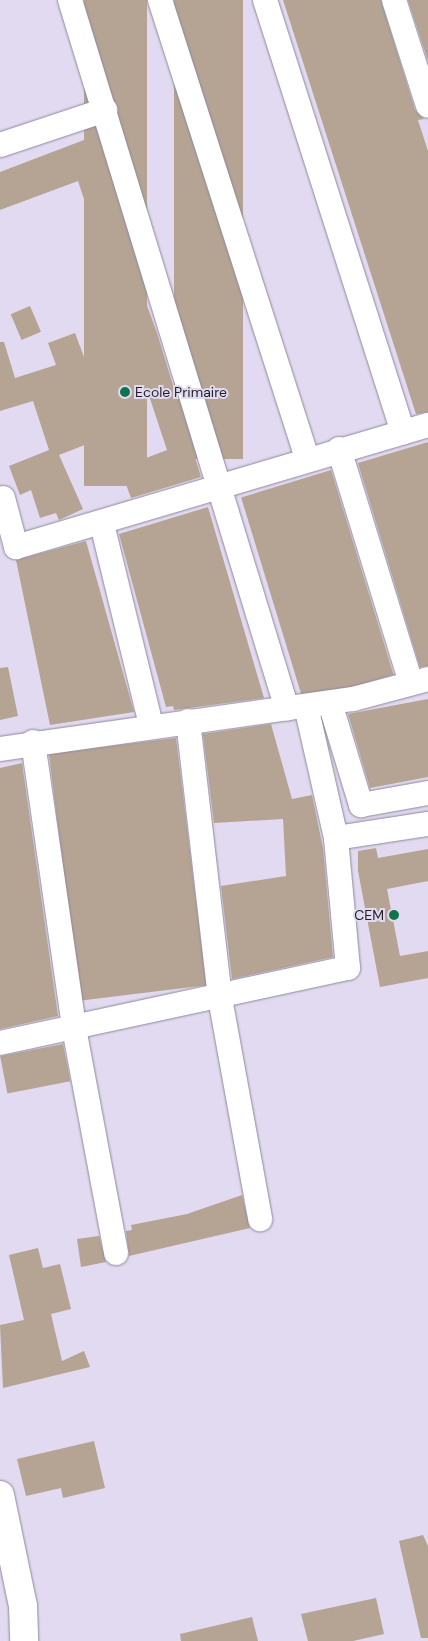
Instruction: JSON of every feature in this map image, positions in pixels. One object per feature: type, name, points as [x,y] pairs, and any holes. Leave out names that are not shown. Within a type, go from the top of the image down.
[{"type":"main road","points":[[0,1495],[23,1606],[24,1641]]},
{"type":"street","points":[[0,1043],[220,998],[348,968],[336,838],[296,708],[219,489],[70,0]]},
{"type":"street","points":[[160,0],[307,458]]},
{"type":"street","points":[[264,0],[403,432]]},
{"type":"street","points":[[394,0],[428,106]]},
{"type":"street","points":[[0,145],[105,110]]},
{"type":"street","points":[[3,498],[16,547],[102,524],[219,489],[307,458],[428,425]]},
{"type":"street","points":[[0,749],[33,742],[151,725],[188,722],[330,703],[420,681],[339,449]]},
{"type":"street","points":[[102,524],[151,725]]},
{"type":"street","points":[[330,703],[360,805]]},
{"type":"street","points":[[188,722],[220,998],[260,1219]]},
{"type":"street","points":[[33,742],[74,1028],[116,1253]]},
{"type":"street","points":[[336,838],[360,805],[428,792]]},
{"type":"street","points":[[336,838],[428,824]]},
{"type":"building","points":[[84,0],[147,0],[147,486],[84,486]]},
{"type":"building","points":[[174,0],[243,0],[243,459],[174,459]]},
{"type":"building","points":[[283,0],[381,0],[415,110],[424,119],[418,120],[428,151],[428,412],[416,414]]},
{"type":"building","points":[[408,0],[428,0],[428,61]]},
{"type":"building","points":[[97,135],[107,169],[104,171],[131,246],[126,248],[157,333],[201,477],[131,498],[120,468],[167,450],[78,181],[0,210],[0,172]]},
{"type":"building","points":[[30,306],[41,332],[22,340],[11,314]]},
{"type":"building","points":[[75,333],[113,434],[59,455],[83,509],[59,520],[56,513],[40,518],[31,490],[20,495],[9,466],[49,450],[33,401],[0,411],[0,342],[4,342],[15,378],[56,365],[48,343]]},
{"type":"building","points":[[428,442],[428,666],[420,667],[358,463]]},
{"type":"building","points":[[331,470],[394,675],[304,702],[241,497]]},
{"type":"building","points":[[208,507],[264,698],[174,710],[173,706],[166,707],[119,534]]},
{"type":"building","points":[[86,541],[134,712],[50,725],[16,560]]},
{"type":"building","points":[[8,667],[18,716],[0,720],[0,668]]},
{"type":"building","points":[[428,699],[428,777],[370,788],[348,714]]},
{"type":"building","points":[[271,724],[292,799],[312,795],[323,848],[333,957],[232,979],[221,886],[286,876],[283,819],[214,823],[203,734]]},
{"type":"building","points":[[176,738],[206,985],[79,1001],[49,754]]},
{"type":"building","points":[[22,763],[58,1016],[0,1029],[0,768]]},
{"type":"building","points":[[376,848],[378,858],[428,849],[428,881],[387,889],[400,956],[428,951],[428,978],[380,987],[358,871],[358,851]]},
{"type":"building","points":[[63,1044],[70,1081],[7,1094],[0,1056]]},
{"type":"building","points":[[242,1195],[250,1228],[129,1256],[126,1231],[132,1230],[131,1225],[187,1214]]},
{"type":"building","points":[[99,1236],[106,1262],[81,1267],[77,1239]]},
{"type":"building","points":[[38,1248],[43,1268],[60,1264],[71,1309],[51,1314],[62,1361],[84,1351],[90,1367],[3,1388],[0,1325],[24,1320],[9,1255]]},
{"type":"building","points":[[94,1441],[105,1488],[63,1498],[61,1488],[26,1496],[17,1459]]},
{"type":"building","points":[[423,1535],[428,1546],[428,1638],[421,1638],[399,1541]]},
{"type":"building","points":[[376,1598],[384,1634],[353,1641],[308,1641],[301,1614]]},
{"type":"building","points":[[252,1617],[258,1641],[181,1641],[180,1634]]},
{"type":"place","name":"Ecole Primaire","points":[[125,392]]},
{"type":"place","name":"CEM","points":[[394,915]]}]
